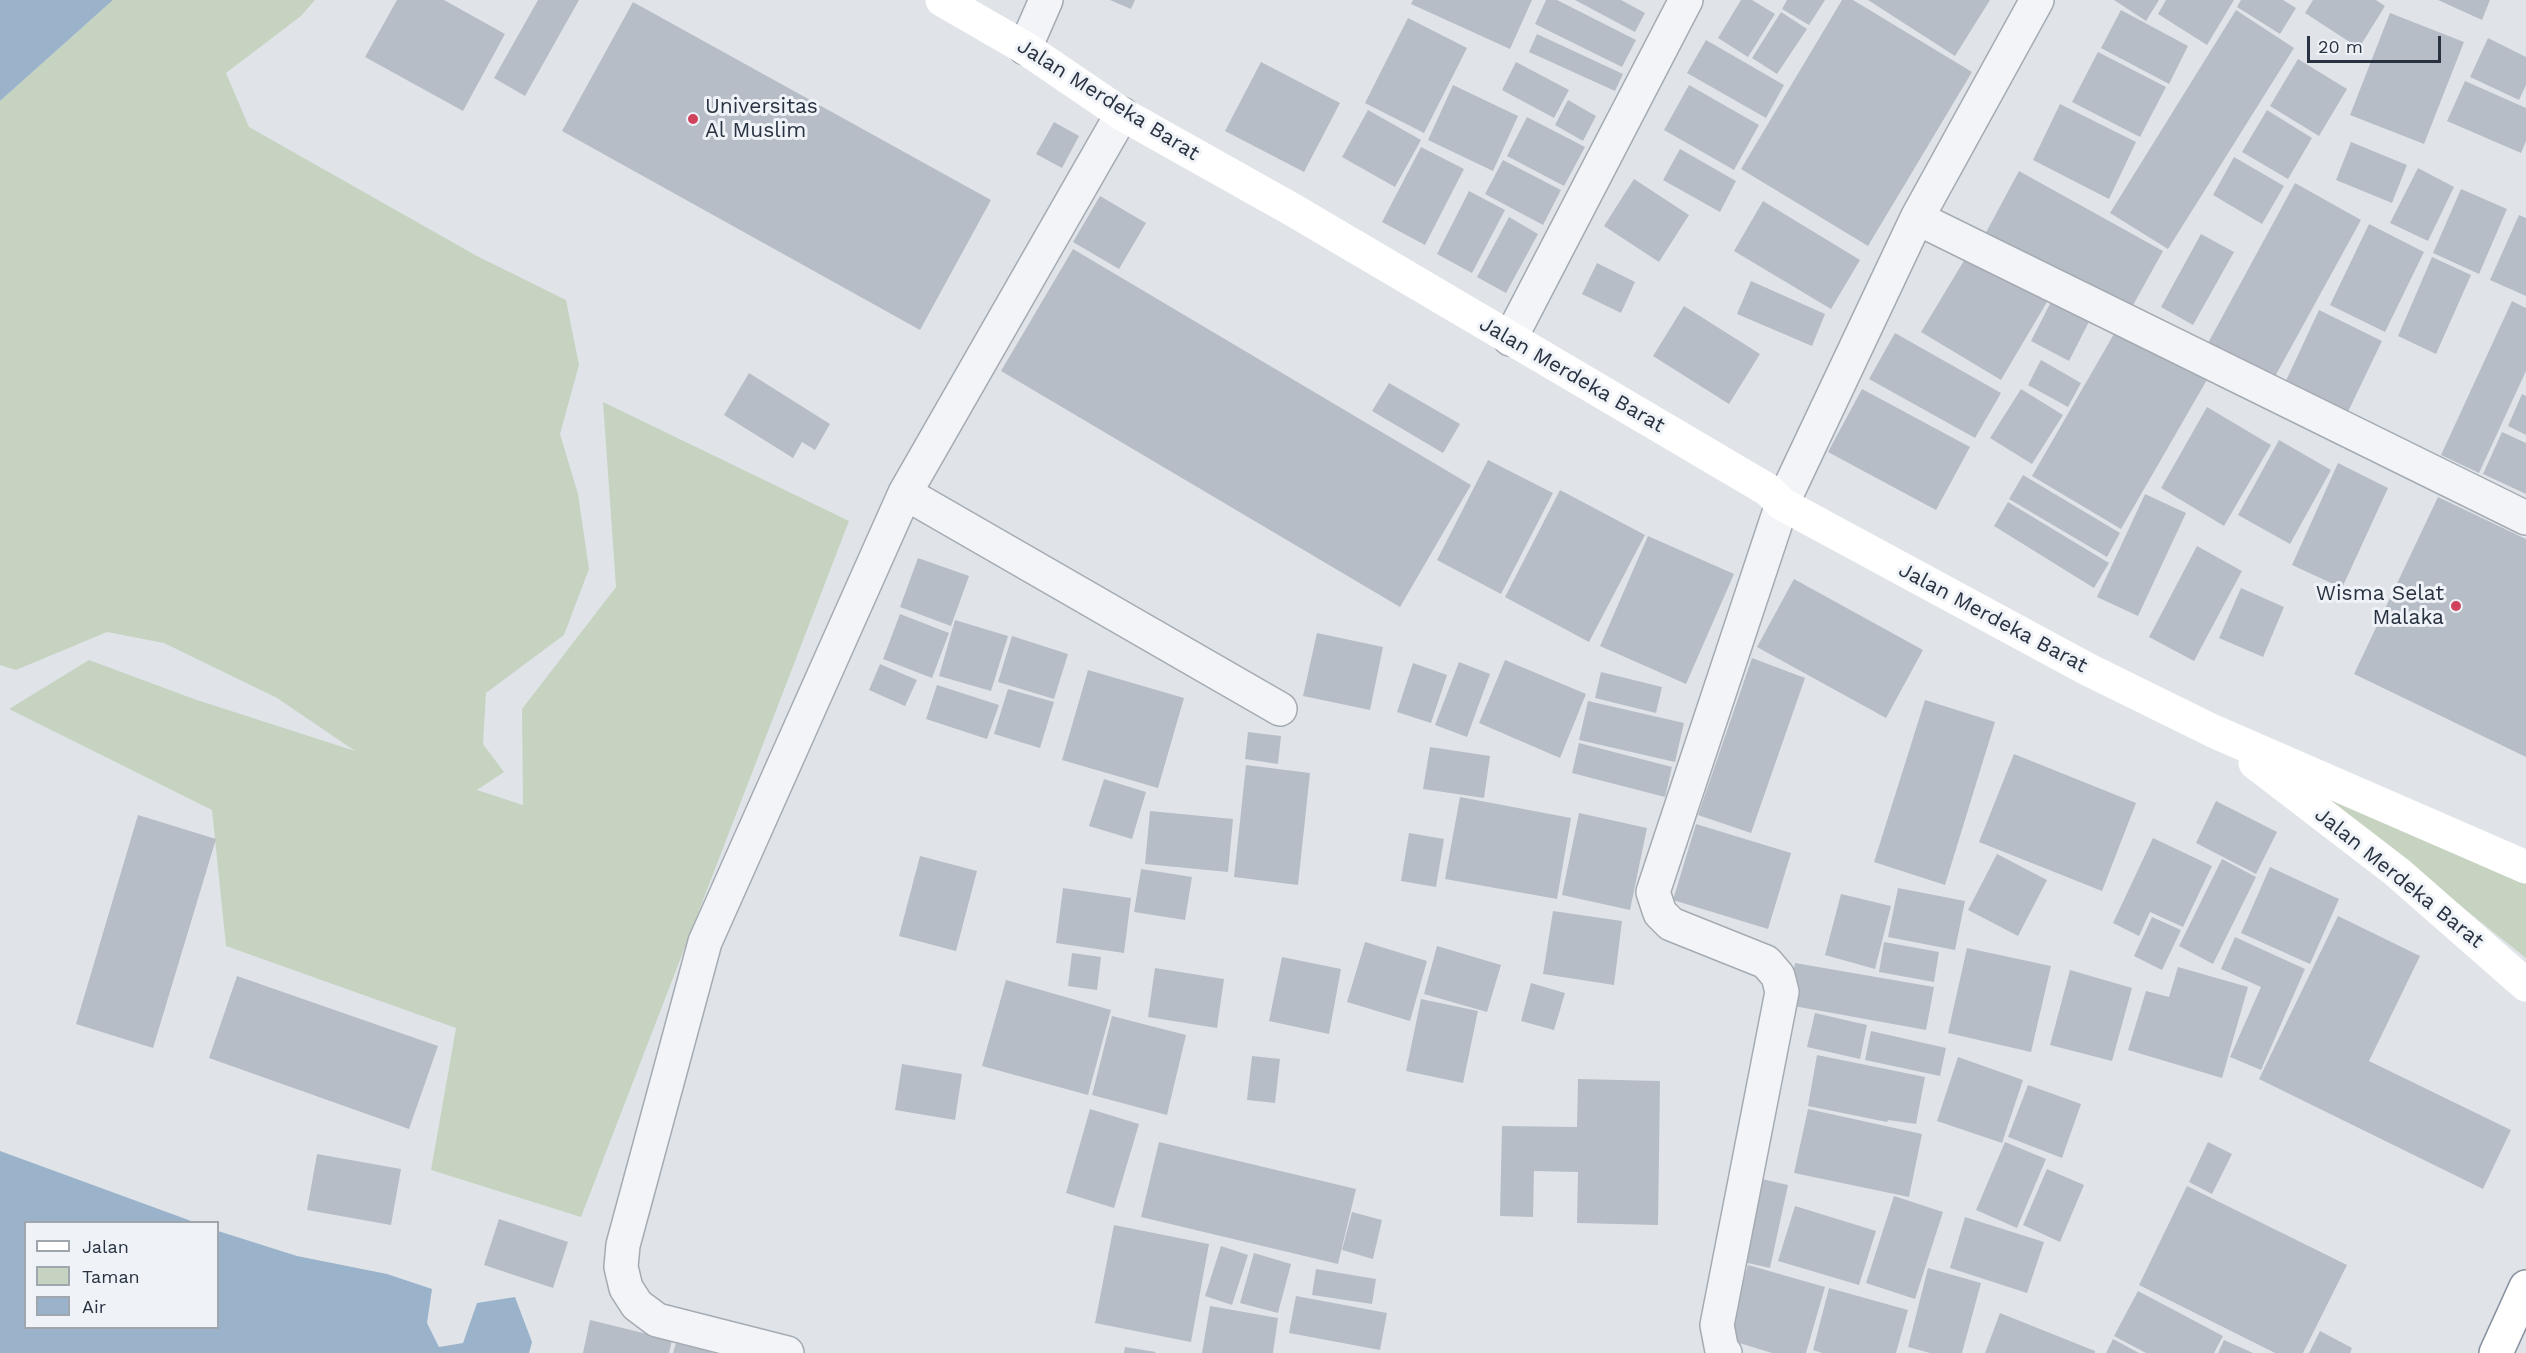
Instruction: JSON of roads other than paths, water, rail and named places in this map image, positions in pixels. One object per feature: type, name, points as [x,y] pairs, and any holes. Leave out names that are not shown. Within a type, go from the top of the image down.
[{"type":"main road","name":"Jalan Merdeka Barat","points":[[942,0],[1025,48],[1122,114],[1293,210],[1768,490],[1782,504],[2087,669],[2212,731],[2526,867]]},
{"type":"main road","name":"Jalan Merdeka Barat","points":[[2212,731],[2397,872],[2526,985]]},
{"type":"main road","points":[[2496,1353],[2526,1287]]},
{"type":"street","points":[[1025,48],[1046,0]]},
{"type":"street","points":[[1510,339],[1686,0]]},
{"type":"street","points":[[1725,1353],[1722,1351],[1717,1325],[1782,992],[1778,976],[1766,962],[1671,924],[1660,913],[1653,892],[1782,504],[1917,218],[2037,0]]},
{"type":"street","points":[[787,1353],[657,1320],[637,1305],[626,1288],[621,1267],[623,1245],[705,942],[905,493],[1122,114]]},
{"type":"street","points":[[1917,218],[2526,518]]},
{"type":"street","points":[[905,493],[1280,709]]},
{"type":"water","points":[[0,0],[113,0],[0,101]]},
{"type":"water","points":[[0,1151],[191,1221],[24,1221],[24,1329],[219,1329],[219,1231],[297,1256],[387,1274],[432,1289],[427,1323],[439,1347],[463,1343],[477,1303],[515,1297],[532,1342],[529,1353],[0,1353]]},
{"type":"place","name":"Universitas Al Muslim","points":[[693,119]]},
{"type":"place","name":"Wisma Selat Malaka","points":[[2456,606]]}]
